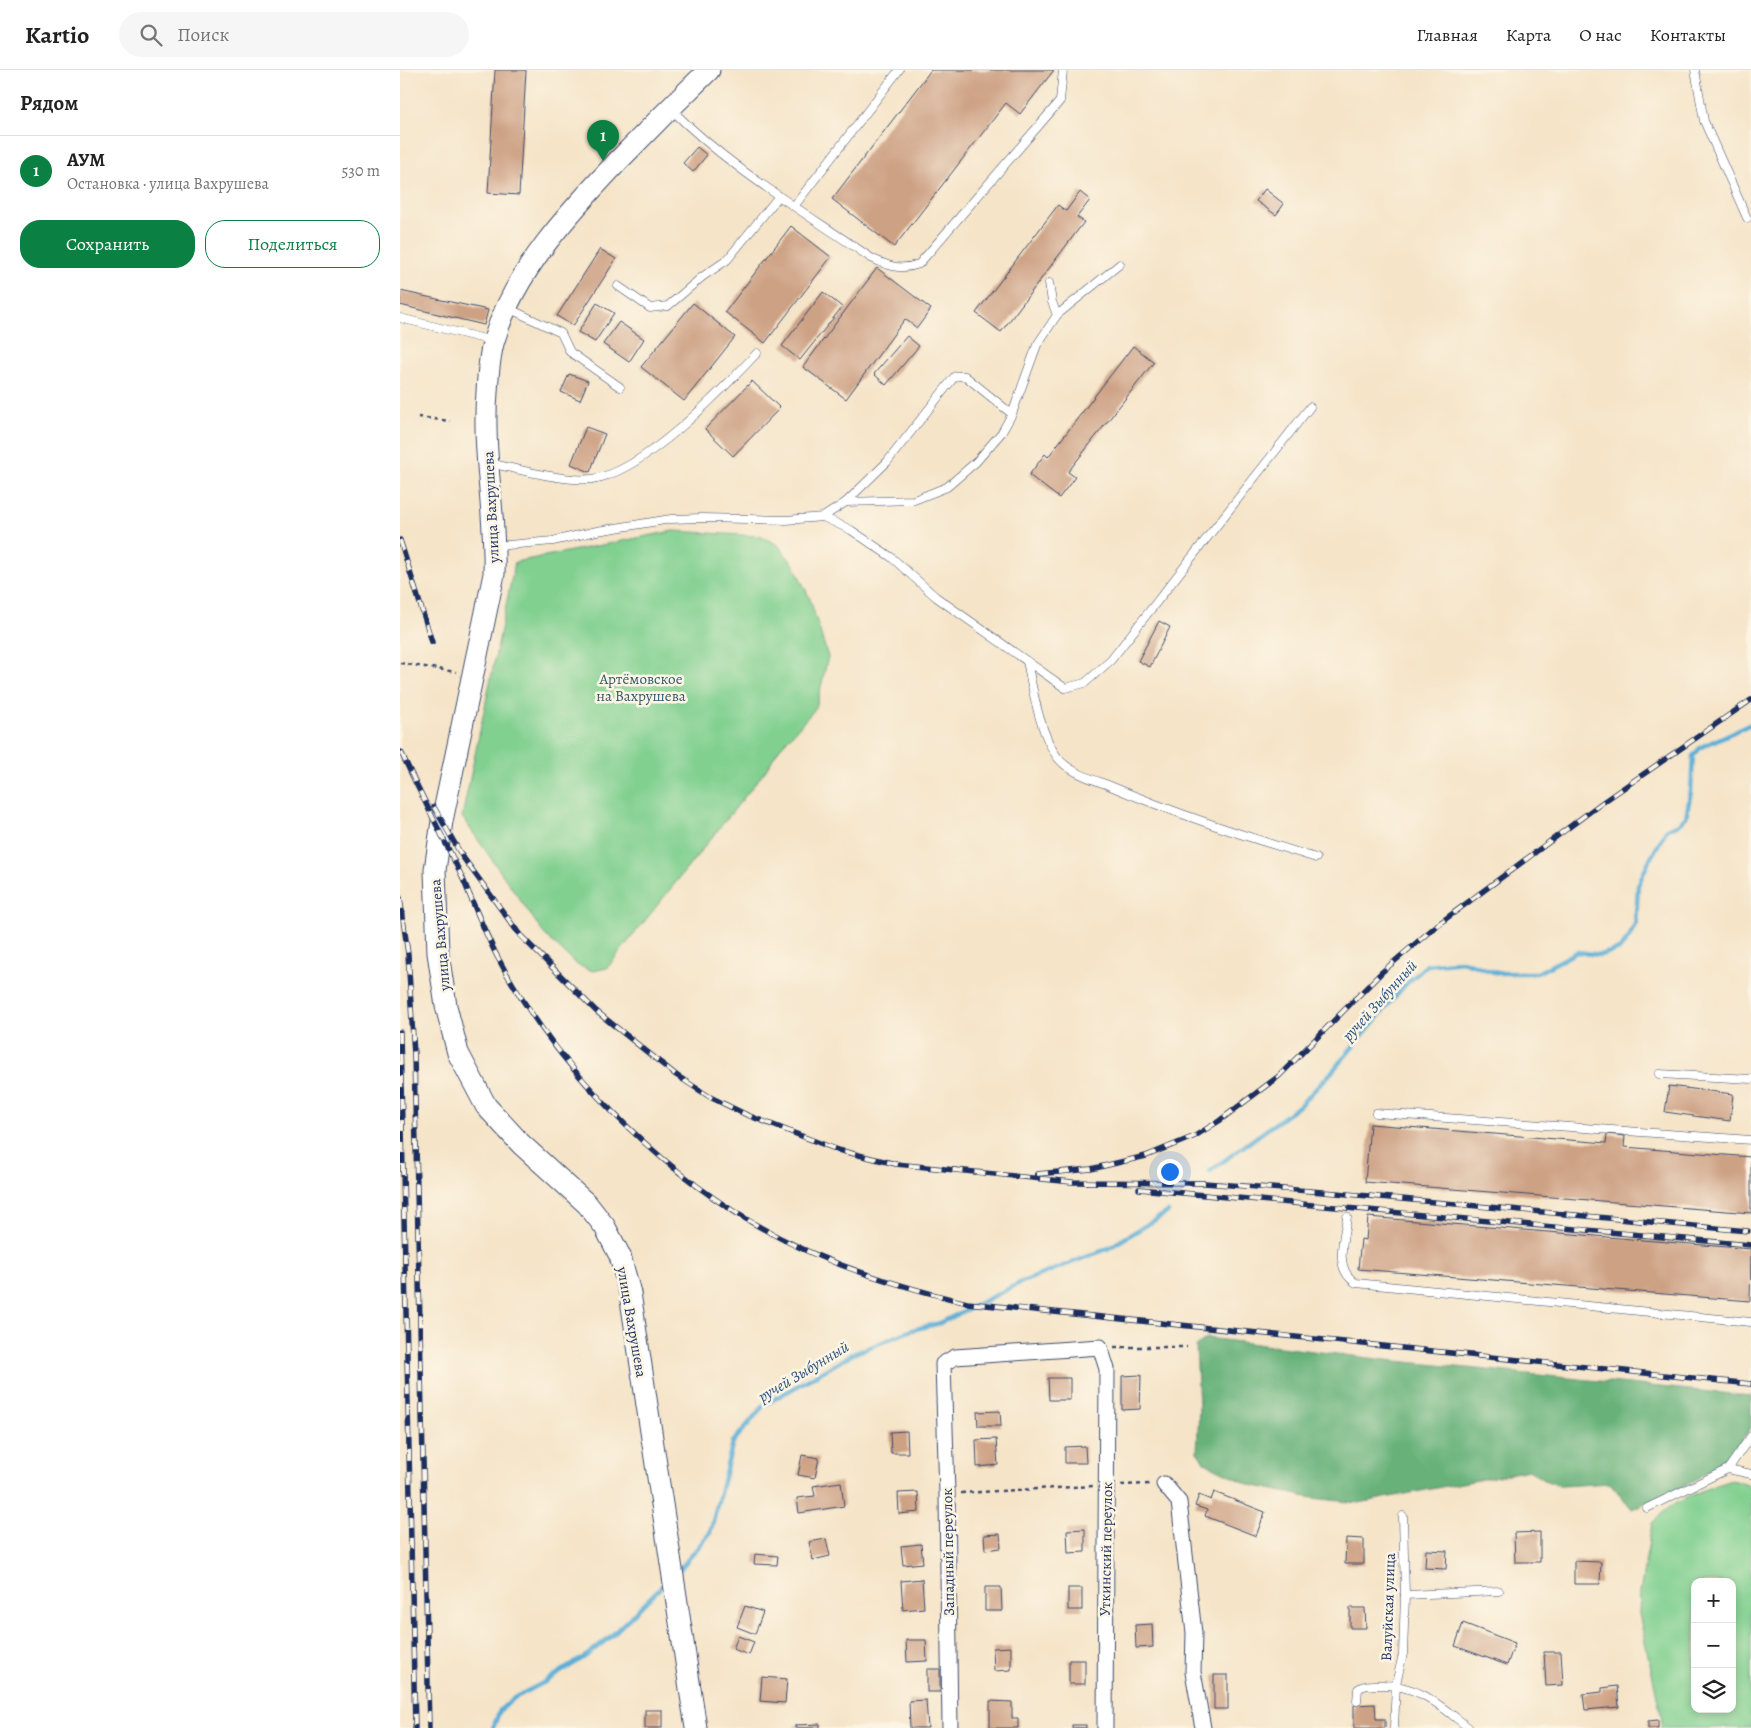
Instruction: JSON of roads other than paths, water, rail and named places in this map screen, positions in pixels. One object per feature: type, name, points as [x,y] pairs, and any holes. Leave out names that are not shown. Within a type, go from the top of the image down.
[{"type":"main road","name":"улица Вахрушева","points":[[696,1728],[630,1293],[620,1256],[605,1227],[587,1204],[521,1144],[486,1106],[458,1053],[446,1006],[438,953],[435,870],[442,821],[472,674],[491,593],[495,546],[488,463],[486,395],[493,341],[506,308],[539,253],[572,210],[670,107],[709,70]]},
{"type":"street","name":"Уткинский переулок","points":[[942,1376],[943,1364],[955,1357],[1100,1347],[1106,1369],[1105,1728]]},
{"type":"street","name":"Западный переулок","points":[[942,1376],[947,1493],[950,1728]]},
{"type":"street","points":[[1164,1484],[1179,1502],[1194,1633],[1193,1672],[1203,1728]]},
{"type":"lane","points":[[795,205],[899,70]]},
{"type":"lane","points":[[670,107],[700,138],[779,196],[871,258],[885,265],[906,269],[919,264],[1060,101],[1063,70]]},
{"type":"lane","points":[[1695,70],[1704,121],[1748,218]]},
{"type":"lane","points":[[618,286],[650,308],[668,306],[702,277],[727,260],[779,196]]},
{"type":"lane","points":[[846,502],[914,500],[947,487],[976,462],[1002,432],[1012,414],[1037,345],[1057,315],[1120,264]]},
{"type":"lane","points":[[1049,283],[1052,302],[1057,315]]},
{"type":"lane","points":[[506,308],[561,333],[570,352],[620,387]]},
{"type":"lane","points":[[400,318],[493,341]]},
{"type":"lane","points":[[488,463],[571,478],[591,479],[608,475],[656,447],[707,406],[758,354]]},
{"type":"lane","points":[[495,546],[553,541],[597,531],[671,519],[786,520],[823,517],[846,502],[886,462],[954,376],[966,376],[1012,414]]},
{"type":"lane","points":[[823,517],[852,530],[891,557],[936,597],[1065,688],[1085,683],[1111,660],[1310,407]]},
{"type":"lane","points":[[1027,661],[1047,737],[1058,759],[1075,772],[1169,811],[1316,858]]},
{"type":"lane","points":[[1659,1074],[1751,1079]]},
{"type":"lane","points":[[1376,1113],[1751,1140]]},
{"type":"lane","points":[[1347,1217],[1341,1261],[1348,1278],[1356,1283],[1751,1322]]},
{"type":"lane","points":[[1647,1508],[1728,1469],[1751,1436]]},
{"type":"lane","points":[[1728,1469],[1751,1474]]},
{"type":"lane","name":"Валуйская улица","points":[[1394,1728],[1396,1684],[1404,1654],[1403,1516]]},
{"type":"lane","points":[[1405,1595],[1499,1591]]},
{"type":"lane","points":[[1357,1701],[1358,1689],[1364,1685],[1396,1684],[1420,1691],[1469,1728]]},
{"type":"waterway","name":"ручей Зыбунный","points":[[1210,1171],[1299,1106],[1330,1074],[1404,986],[1427,965],[1462,961],[1497,973],[1537,973],[1577,952],[1600,955],[1620,949],[1629,937],[1636,922],[1638,885],[1648,863],[1667,829],[1679,824],[1686,817],[1691,791],[1693,756],[1701,747],[1751,724]]},
{"type":"waterway","name":"ручей Зыбунный","points":[[680,1569],[710,1533],[733,1442],[764,1405],[853,1354],[912,1330],[940,1323],[1022,1282],[1107,1249],[1168,1212]]},
{"type":"waterway","name":"ручей Зыбунный","points":[[493,1728],[500,1710],[514,1698],[543,1683],[586,1656],[610,1637],[667,1581]]},
{"type":"railway","points":[[400,540],[432,642]]},
{"type":"railway","points":[[1037,1174],[1091,1169],[1146,1156],[1195,1136],[1219,1121],[1279,1076],[1382,972],[1436,926],[1603,802],[1751,700]]},
{"type":"railway","points":[[401,752],[463,879],[497,956],[523,1001],[554,1045],[589,1087],[628,1127],[669,1164],[713,1197],[758,1226],[805,1250],[885,1280],[967,1303],[1751,1384]]},
{"type":"railway","points":[[434,807],[462,856],[520,935],[596,1011],[676,1075],[710,1097],[747,1115],[838,1150],[896,1164],[1072,1182],[1204,1183],[1336,1193],[1748,1231]]},
{"type":"railway","points":[[400,898],[408,954],[414,1055],[429,1728]]},
{"type":"railway","points":[[400,1032],[415,1728]]},
{"type":"railway","points":[[1139,1189],[1751,1245]]},
{"type":"place","name":"АУМ","points":[[603,161]]},
{"type":"park label","name":"Артёмовское на Вахрушева","points":[[641,688]]}]
